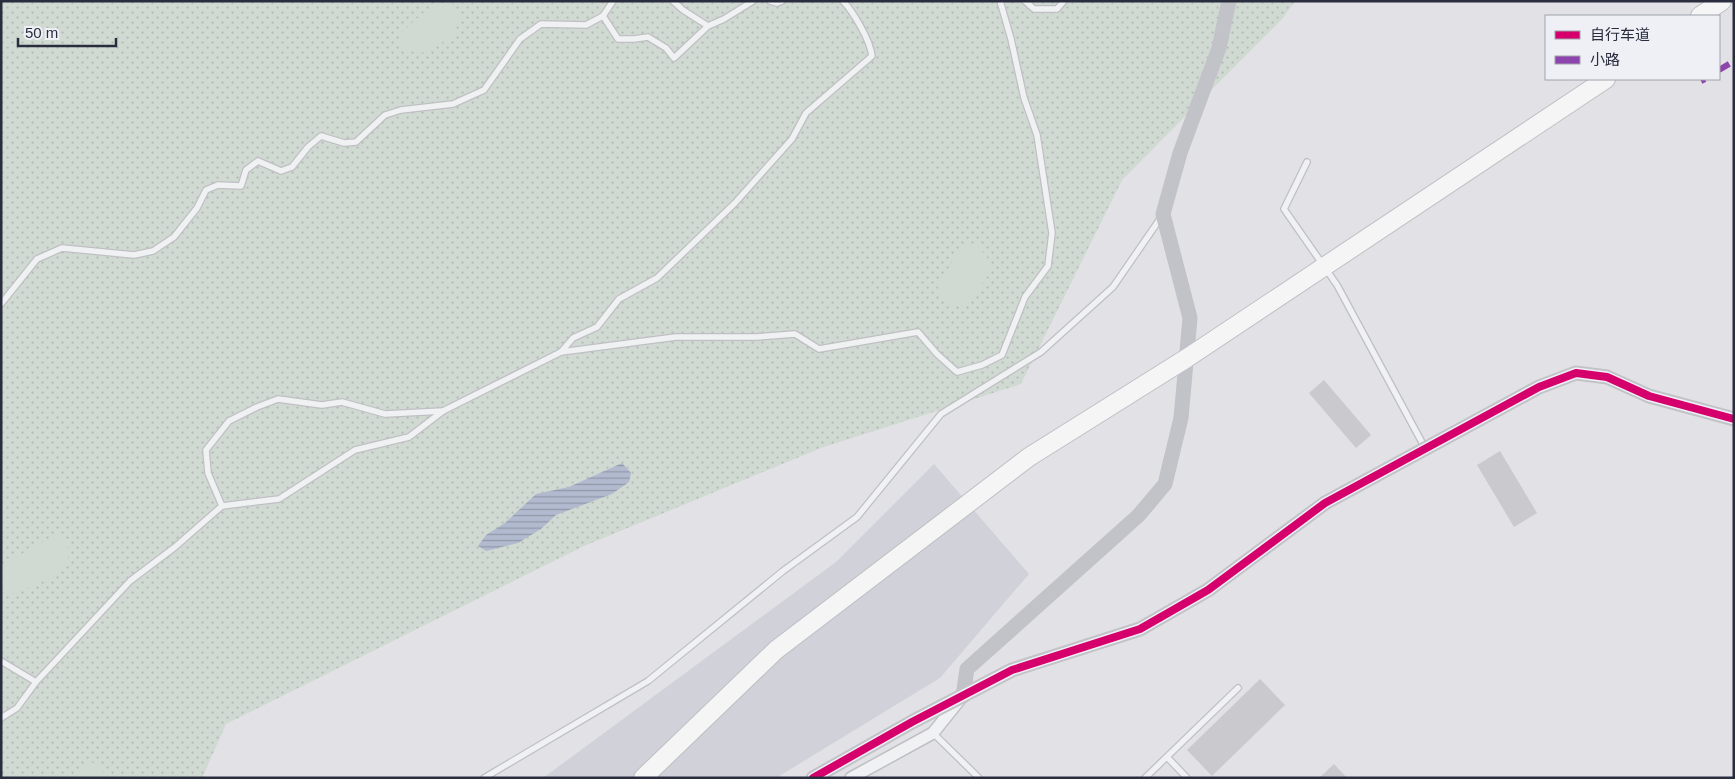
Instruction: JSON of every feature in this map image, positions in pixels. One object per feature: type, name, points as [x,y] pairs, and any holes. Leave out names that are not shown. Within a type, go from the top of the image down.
[{"type":"main road","points":[[1701,15],[1722,1]]},
{"type":"main road","points":[[643,778],[776,650],[1030,458],[1187,358],[1604,80]]},
{"type":"street","points":[[851,778],[933,732],[963,696],[967,669],[1140,515],[1165,484],[1181,418],[1190,318],[1163,214],[1180,153],[1219,48],[1229,1]]},
{"type":"street","points":[[813,778],[912,722],[1012,670],[1140,629],[1208,590],[1325,504],[1539,387],[1576,373],[1607,377],[1649,396],[1734,419]]},
{"type":"lane","points":[[1,304],[37,259],[62,248],[134,255],[153,251],[174,237],[196,208],[206,190],[218,185],[241,186],[246,170],[258,161],[281,171],[292,167],[308,146],[321,136],[344,142],[356,142],[385,115],[401,110],[453,104],[484,90],[520,39],[541,24],[586,25],[603,16],[613,1]]},
{"type":"lane","points":[[673,1],[683,10],[708,26]]},
{"type":"lane","points":[[603,16],[618,39],[648,37],[666,48],[674,58],[708,26],[724,19],[752,1]]},
{"type":"lane","points":[[770,1],[777,3],[782,1]]},
{"type":"lane","points":[[561,352],[573,338],[597,327],[619,299],[657,278],[735,203],[792,139],[806,113],[872,56],[871,46],[854,12],[843,1]]},
{"type":"lane","points":[[1,718],[17,708],[36,682],[130,581],[175,547],[222,506],[279,499],[355,450],[409,437],[442,411],[561,352],[676,336],[756,337],[795,334],[819,349],[918,332],[937,354],[957,372],[982,365],[1002,355],[1025,297],[1048,266],[1052,233],[1038,135],[1024,98],[1011,39],[1000,1]]},
{"type":"lane","points":[[1025,1],[1034,8],[1057,9],[1064,1]]},
{"type":"lane","points":[[1307,162],[1284,209],[1337,285],[1426,449]]},
{"type":"lane","points":[[484,778],[648,681],[783,571],[857,517],[941,414],[1042,352],[1113,287],[1163,214]]},
{"type":"lane","points":[[222,506],[208,473],[206,450],[229,421],[257,407],[278,399],[322,405],[342,402],[385,414],[442,411]]},
{"type":"lane","points":[[1,661],[36,682]]},
{"type":"lane","points":[[1145,778],[1238,688]]},
{"type":"lane","points":[[933,732],[979,778]]},
{"type":"lane","points":[[1167,757],[1187,778]]},
{"type":"shaded area","points":[[1,1],[1295,1],[1283,18],[1122,180],[1021,384],[821,448],[584,546],[226,724],[202,778],[1,778]]},
{"type":"shaded area","points":[[442,3],[454,6],[460,18],[454,34],[429,52],[417,53],[399,48],[401,33],[423,13]]},
{"type":"shaded area","points":[[975,243],[994,266],[974,297],[960,306],[939,300],[938,286],[961,247]]},
{"type":"shaded area","points":[[934,464],[1029,574],[940,678],[776,778],[543,778],[836,562]]},
{"type":"shaded area","points":[[56,534],[67,542],[69,552],[65,565],[59,571],[43,581],[9,595],[1,589],[2,565]]},
{"type":"shaded area","points":[[91,762],[101,767],[104,774],[103,778],[76,778],[81,769]]},
{"type":"water","points":[[622,463],[631,473],[629,482],[612,494],[556,515],[541,529],[518,543],[486,551],[478,546],[486,535],[505,523],[536,494],[569,487]]},
{"type":"building","points":[[1324,380],[1371,435],[1356,448],[1309,393]]},
{"type":"building","points":[[1500,451],[1537,513],[1514,527],[1477,465]]},
{"type":"building","points":[[1260,679],[1285,705],[1212,776],[1187,750]]},
{"type":"building","points":[[1334,764],[1347,778],[1319,778]]},
{"type":"marked path","points":[[1720,69],[1734,61]]},
{"type":"cycle path","points":[[813,778],[912,722],[1012,670],[1140,629],[1208,590],[1325,503],[1539,387],[1576,373],[1607,377],[1649,396],[1734,419]]}]
